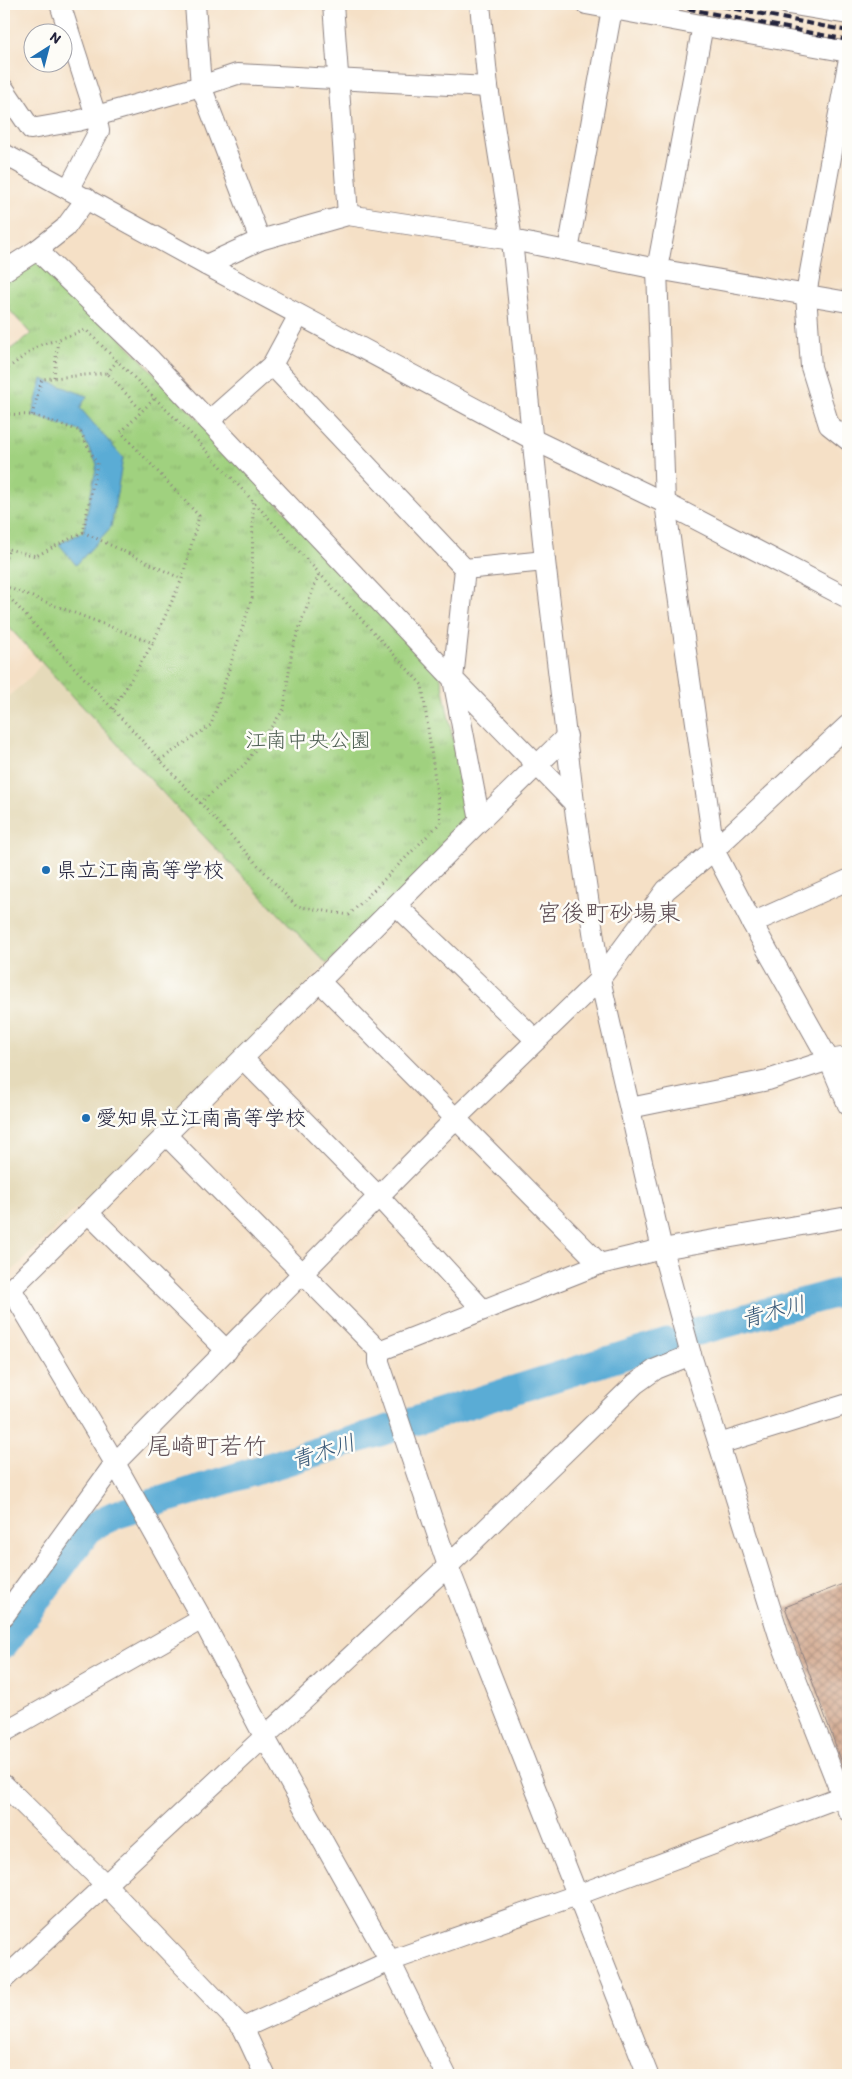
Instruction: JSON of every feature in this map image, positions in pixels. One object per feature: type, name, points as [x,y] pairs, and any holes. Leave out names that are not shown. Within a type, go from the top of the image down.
[{"type":"street","points":[[60,4],[96,116],[99,131],[69,188]]},
{"type":"street","points":[[195,4],[201,86],[260,240]]},
{"type":"street","points":[[332,4],[348,215]]},
{"type":"street","points":[[243,2028],[390,1961],[846,1800],[780,1639],[691,1355],[662,1249],[600,979],[574,802],[545,561],[512,240],[488,87],[480,4]]},
{"type":"street","points":[[586,4],[848,52]]},
{"type":"street","points":[[788,4],[848,14]]},
{"type":"street","points":[[568,251],[612,9]]},
{"type":"street","points":[[703,25],[657,269],[665,503],[714,850],[729,875],[752,923],[839,1058],[848,1105]]},
{"type":"street","points":[[848,64],[806,294],[811,367],[829,424],[848,440]]},
{"type":"street","points":[[4,89],[31,129],[96,116],[237,74],[488,87]]},
{"type":"street","points":[[4,154],[69,188],[206,265],[532,439],[665,503],[848,598]]},
{"type":"street","points":[[4,271],[37,250],[65,228],[87,198]]},
{"type":"street","points":[[206,265],[260,240],[348,215],[512,240],[657,269],[848,302]]},
{"type":"street","points":[[37,250],[151,360],[453,679],[574,802]]},
{"type":"street","points":[[209,421],[272,365],[299,314]]},
{"type":"street","points":[[272,365],[466,569]]},
{"type":"street","points":[[466,569],[545,561]]},
{"type":"street","points":[[466,569],[453,679],[480,821]]},
{"type":"street","points":[[4,1616],[115,1463],[304,1274],[455,1119],[600,979],[666,890],[714,850],[848,725]]},
{"type":"street","points":[[446,2075],[390,1961],[265,1738],[202,1619],[115,1463],[7,1292],[167,1136],[319,981],[567,736]]},
{"type":"street","points":[[752,923],[848,880]]},
{"type":"street","points":[[397,906],[536,1040]]},
{"type":"street","points":[[319,981],[600,1264]]},
{"type":"street","points":[[243,1058],[380,1197],[483,1310]]},
{"type":"street","points":[[630,1108],[768,1080],[839,1058]]},
{"type":"street","points":[[167,1136],[379,1351],[379,1362],[448,1566],[648,2075]]},
{"type":"street","points":[[88,1213],[226,1351]]},
{"type":"street","points":[[379,1351],[600,1264],[662,1249],[848,1217]]},
{"type":"street","points":[[4,1978],[265,1738],[448,1566],[636,1384],[656,1369],[691,1355]]},
{"type":"street","points":[[719,1444],[848,1404]]},
{"type":"street","points":[[4,1732],[202,1619]]},
{"type":"street","points":[[4,1776],[4,1796]]},
{"type":"street","points":[[4,1785],[106,1885],[243,2028],[265,2075]]},
{"type":"path","points":[[4,371],[38,346],[86,330],[155,398],[253,501],[422,685],[441,822],[350,915],[296,906],[4,592]]},
{"type":"path","points":[[54,378],[58,339]]},
{"type":"path","points":[[32,415],[42,379],[107,373],[117,361]]},
{"type":"path","points":[[107,373],[142,411]]},
{"type":"path","points":[[113,709],[153,643],[182,579],[199,516],[120,432],[155,398]]},
{"type":"path","points":[[4,414],[32,415],[80,432],[97,464],[83,532]]},
{"type":"path","points":[[160,760],[211,725],[252,598],[253,501]]},
{"type":"path","points":[[83,532],[182,579]]},
{"type":"path","points":[[4,548],[36,556],[83,532]]},
{"type":"path","points":[[4,562],[9,549]]},
{"type":"path","points":[[200,803],[245,764],[284,710],[292,648],[319,573]]},
{"type":"path","points":[[4,586],[153,643]]},
{"type":"shaded area","name":"愛知県立江南高等学校","points":[[42,663],[327,964],[4,1277],[4,700],[30,678]]},
{"type":"green space","name":"江南中央公園","points":[[37,250],[440,674],[468,815],[463,830],[327,964],[177,808],[4,622],[4,354],[31,334],[4,304],[4,271]]},
{"type":"water","points":[[42,379],[87,396],[80,408],[123,458],[111,527],[76,565],[59,544],[83,532],[97,464],[80,431],[32,415]]},
{"type":"building","points":[[848,1582],[848,1779],[785,1607]]},
{"type":"waterway","name":"青木川","points":[[698,1331],[848,1290]]},
{"type":"waterway","name":"青木川","points":[[4,1644],[88,1530],[115,1515],[667,1342]]},
{"type":"railway","points":[[664,4],[848,40]]},
{"type":"railway","points":[[711,4],[848,31]]},
{"type":"place","name":"県立江南高等学校","points":[[46,870]]},
{"type":"place","name":"愛知県立江南高等学校","points":[[86,1118]]},
{"type":"district","name":"宮後町砂場東","points":[[609,913]]},
{"type":"district","name":"尾崎町若竹","points":[[207,1446]]}]
